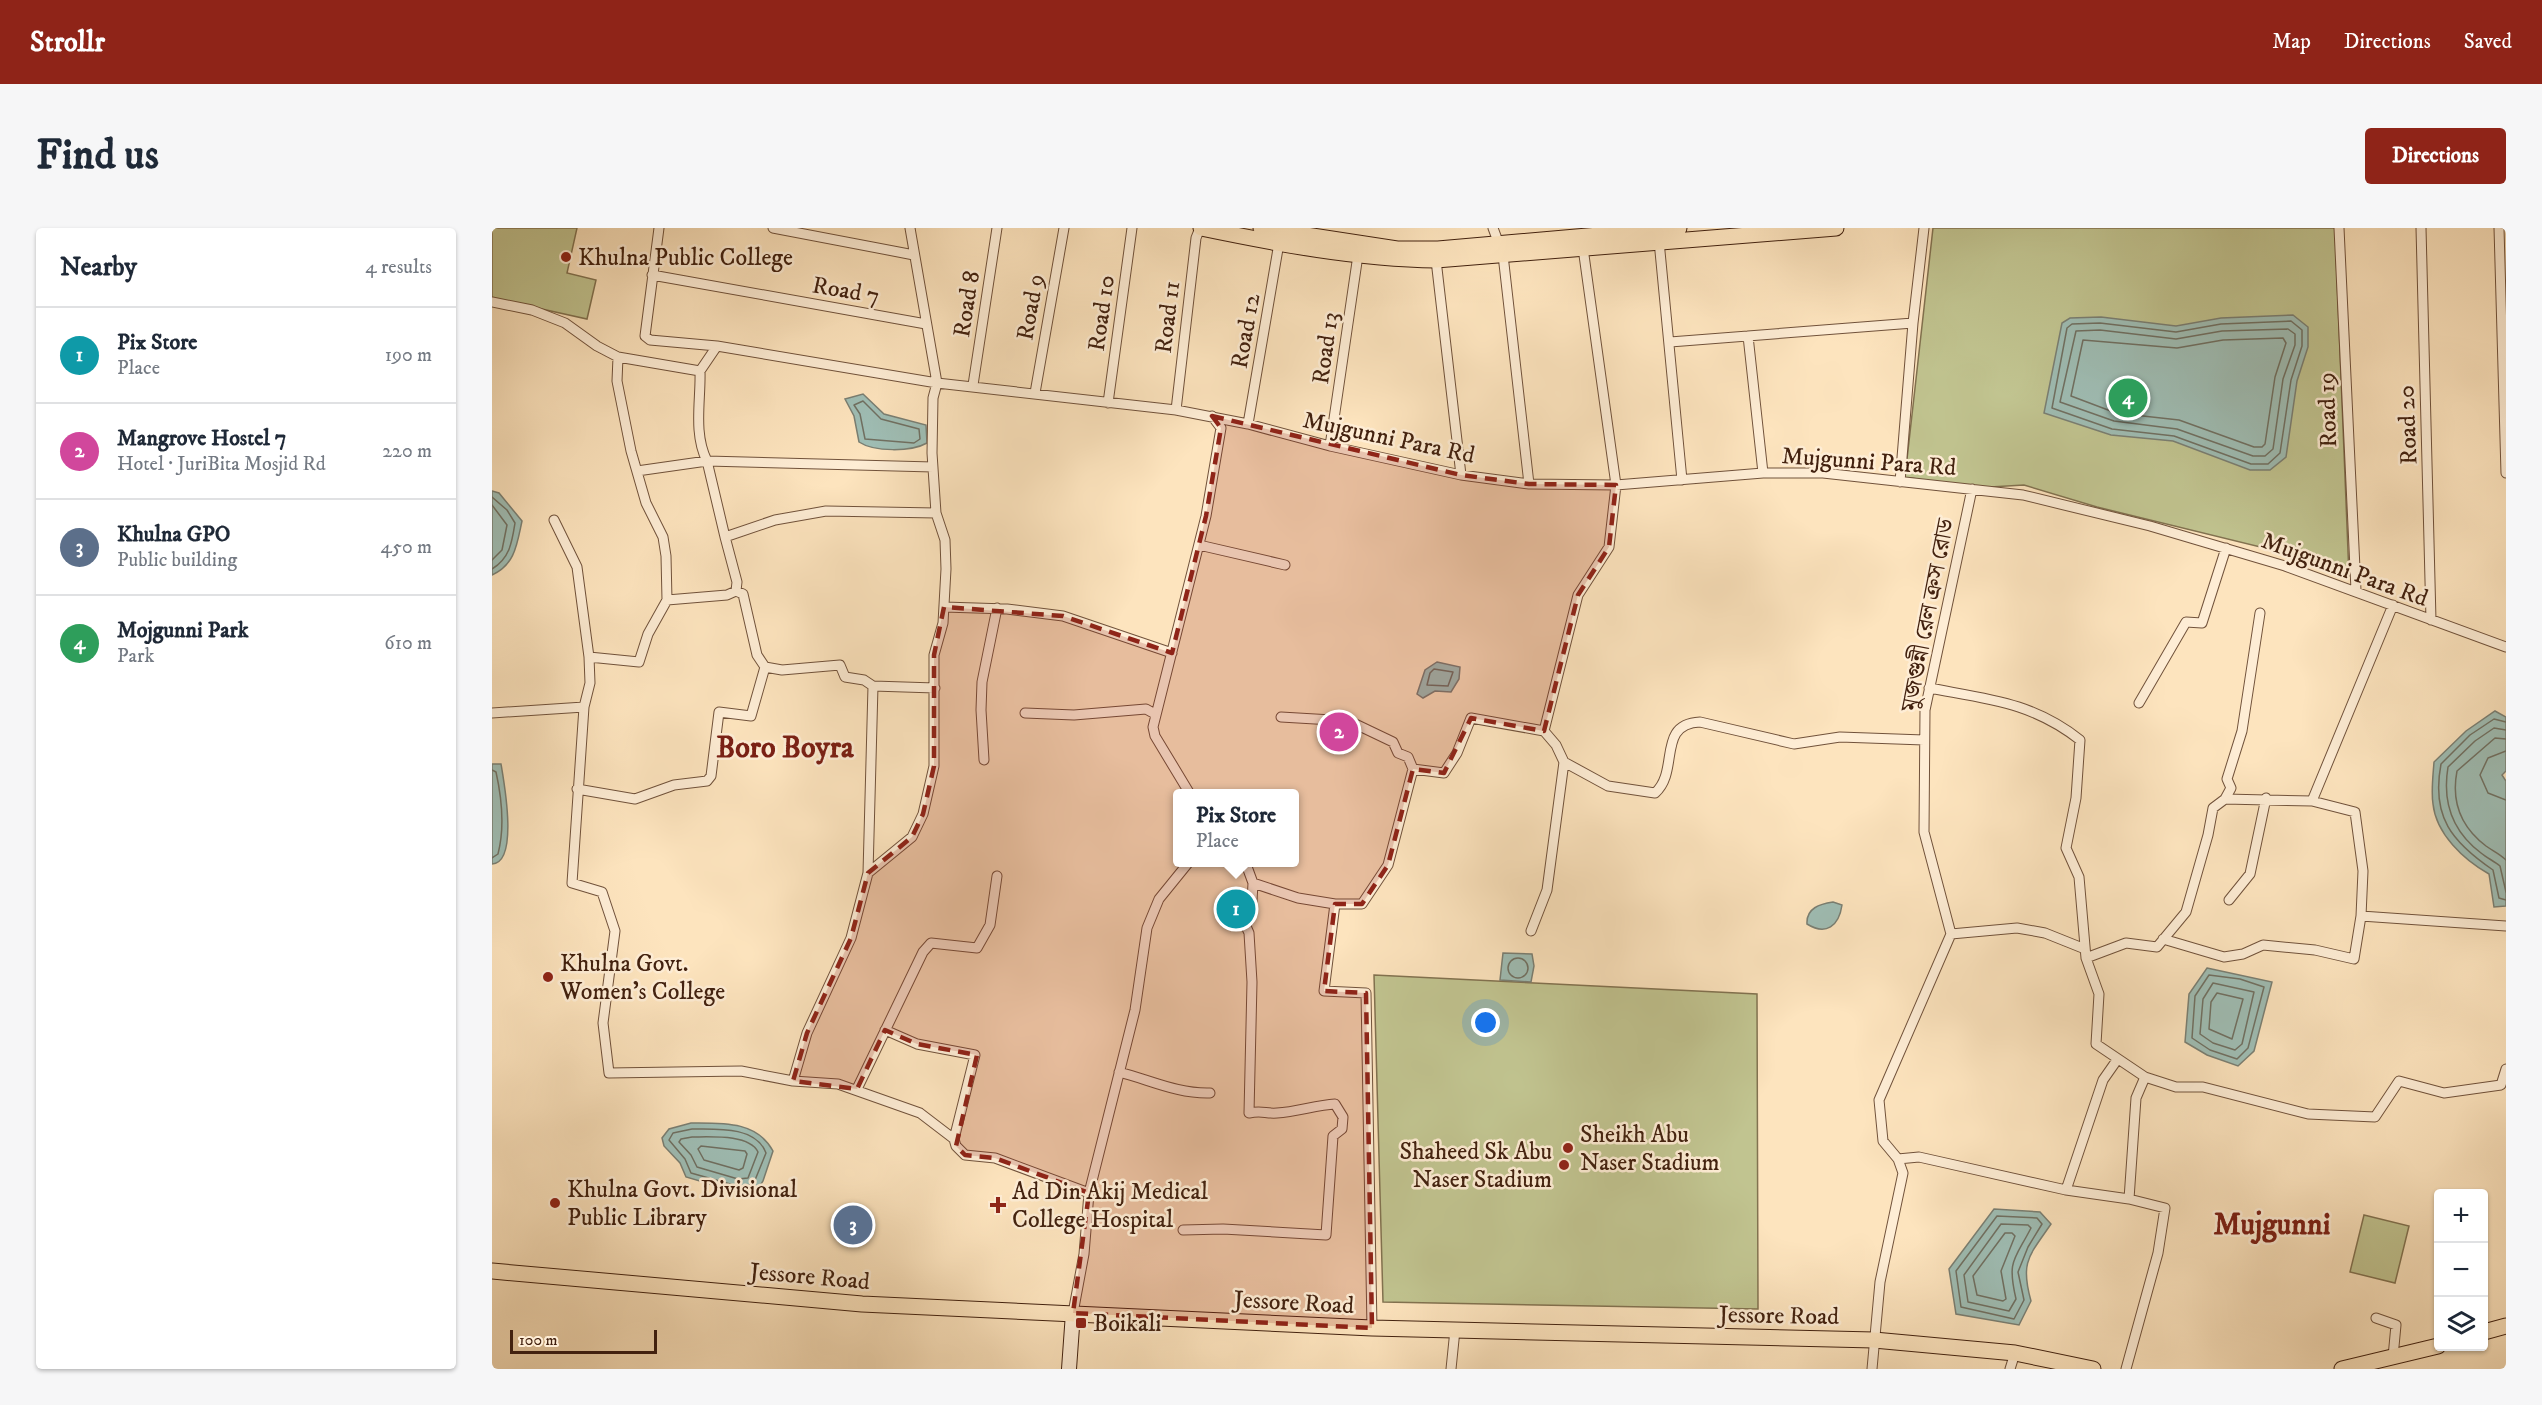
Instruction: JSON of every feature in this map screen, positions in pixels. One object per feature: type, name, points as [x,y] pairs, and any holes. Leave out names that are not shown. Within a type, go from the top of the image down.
[{"type":"main road","points":[[1201,228],[1279,243],[1397,260],[1436,260],[1501,249],[1660,233],[1836,228]]},
{"type":"main road","points":[[1261,228],[1397,249],[1583,248],[1679,228]]},
{"type":"main road","name":"Jessore Road","points":[[492,1271],[862,1304],[1372,1328],[1874,1340],[2015,1353],[2093,1369]]},
{"type":"main road","points":[[1069,1369],[1072,1313]]},
{"type":"main road","points":[[2488,1331],[2506,1326]]},
{"type":"main road","points":[[2342,1369],[2434,1347]]},
{"type":"street","points":[[652,275],[659,228]]},
{"type":"street","points":[[772,228],[914,255]]},
{"type":"street","points":[[868,873],[912,837],[923,814],[934,766],[934,655],[945,607],[945,540],[936,513],[933,467],[933,398],[937,383],[910,228]]},
{"type":"street","name":"Road 8","points":[[973,385],[997,228]]},
{"type":"street","name":"Road 9","points":[[1035,393],[1064,228]]},
{"type":"street","name":"Road 10","points":[[1108,403],[1132,228]]},
{"type":"street","name":"Road 11","points":[[1176,410],[1196,238],[1201,228]]},
{"type":"street","points":[[1493,228],[1501,249],[1528,484]]},
{"type":"street","points":[[1900,482],[1913,322],[1924,228]]},
{"type":"street","name":"Road 19","points":[[2339,228],[2356,590]]},
{"type":"street","name":"Road 20","points":[[2421,228],[2431,620]]},
{"type":"street","points":[[2499,228],[2506,473]]},
{"type":"street","points":[[1660,233],[1682,480]]},
{"type":"street","name":"Road 12","points":[[1248,424],[1279,243]]},
{"type":"street","points":[[1544,731],[1578,596],[1609,547],[1616,485],[1583,248]]},
{"type":"street","name":"Road 13","points":[[1330,446],[1358,255]]},
{"type":"street","points":[[1436,260],[1461,476]]},
{"type":"street","name":"Road 7","points":[[652,275],[926,324]]},
{"type":"street","name":"Mujgunni Para Rd","points":[[652,275],[645,336],[650,340],[717,346],[937,383],[973,385],[1176,410],[1248,424],[1330,446],[1461,476],[1528,484],[1616,485],[1763,473],[1823,473],[1972,489],[2056,502],[2226,549],[2356,590],[2506,647]]},
{"type":"street","points":[[492,302],[532,310],[566,323],[597,346],[618,357],[700,370]]},
{"type":"street","points":[[1670,342],[1913,322]]},
{"type":"street","points":[[1748,336],[1763,473]]},
{"type":"street","points":[[717,346],[700,370],[699,423],[702,450],[707,460],[737,582],[736,591]]},
{"type":"street","points":[[589,657],[639,662],[648,634],[667,600],[663,537],[646,503],[637,471],[617,381],[618,357]]},
{"type":"street","points":[[1187,789],[1155,736],[1153,727],[1199,545],[1221,428],[1212,416]]},
{"type":"street","points":[[637,471],[707,460],[933,467]]},
{"type":"street","name":"মুজগুন্নী রেল ক্রস রোড","points":[[1951,934],[1924,832],[1924,710],[1972,489]]},
{"type":"street","points":[[725,537],[775,520],[826,511],[936,513]]},
{"type":"street","points":[[554,520],[577,567],[589,657],[590,683],[584,707],[573,883],[602,892],[615,931],[603,1023],[609,1073],[741,1071],[793,1081],[838,1083],[920,1113],[954,1138]]},
{"type":"street","points":[[1199,545],[1286,565]]},
{"type":"street","points":[[2139,703],[2186,622],[2202,623],[2226,549]]},
{"type":"street","points":[[667,600],[727,595],[736,591],[743,594],[757,655],[765,667],[782,670],[840,665],[845,677],[864,680],[873,686],[935,688]]},
{"type":"street","points":[[2312,801],[2393,605]]},
{"type":"street","points":[[945,607],[996,608],[1063,616],[1172,653]]},
{"type":"street","points":[[984,760],[982,682],[996,608]]},
{"type":"street","points":[[1872,1369],[1880,1282],[1903,1173],[1898,1159],[1883,1141],[1879,1100],[1951,934],[2017,928],[2045,933],[2085,953],[2126,943],[2157,947],[2186,912],[2208,835],[2213,808],[2225,800],[2231,788],[2227,779],[2242,731],[2260,613]]},
{"type":"street","points":[[578,789],[635,799],[674,785],[707,781],[711,776],[719,712],[751,716],[765,667]]},
{"type":"street","points":[[793,1081],[807,1033],[851,938],[868,873],[873,686]]},
{"type":"street","points":[[1929,688],[2017,705],[2055,721],[2080,740],[2076,798],[2066,848],[2079,878],[2085,953],[2099,994],[2096,1044],[2117,1060],[2145,1077],[2176,1087],[2203,1087],[2308,1114],[2375,1117],[2399,1081],[2444,1093],[2501,1085],[2506,1069]]},
{"type":"street","points":[[492,713],[584,707]]},
{"type":"street","points":[[1025,712],[1074,715],[1146,710],[1155,714]]},
{"type":"street","points":[[1253,883],[1298,898],[1335,904],[1362,904],[1388,865],[1413,769],[1408,757],[1398,753],[1393,742],[1349,721],[1281,717]]},
{"type":"street","points":[[1413,769],[1444,773],[1456,753],[1471,718],[1544,731],[1556,745],[1564,762],[1547,890],[1531,931]]},
{"type":"street","points":[[1564,762],[1608,786],[1655,793],[1662,787],[1667,775],[1673,737],[1680,727],[1688,723],[1700,722],[1794,744],[1840,737],[1924,740]]},
{"type":"street","points":[[2229,900],[2250,874],[2266,798]]},
{"type":"street","points":[[2163,939],[2224,957],[2243,954],[2263,945],[2315,950],[2354,959],[2361,916],[2363,871],[2355,812],[2312,801],[2266,798],[2225,800]]},
{"type":"street","points":[[1072,1313],[1084,1254],[1089,1193],[1136,1010],[1147,928],[1159,899],[1185,867]]},
{"type":"street","points":[[1183,1230],[1223,1229],[1326,1234],[1333,1136],[1342,1129],[1343,1117],[1335,1104],[1303,1110],[1273,1113],[1265,1110],[1249,1113],[1252,982],[1249,933],[1245,924],[1252,901],[1253,883],[1247,867]]},
{"type":"street","points":[[856,1089],[923,952],[931,943],[977,948],[990,925],[997,876]]},
{"type":"street","points":[[1335,904],[1324,991],[1366,993],[1372,1328]]},
{"type":"street","points":[[2361,916],[2506,926]]},
{"type":"street","points":[[885,1030],[917,1044],[975,1055],[954,1138],[956,1146],[965,1155],[995,1158],[1089,1193]]},
{"type":"street","points":[[2066,1190],[2103,1080],[2117,1060]]},
{"type":"street","points":[[1119,1072],[1154,1081],[1187,1094],[1210,1093]]},
{"type":"street","points":[[2129,1199],[2136,1098],[2145,1077]]},
{"type":"street","points":[[1898,1159],[1919,1157],[2066,1190],[2129,1199],[2165,1208],[2158,1253],[2126,1369]]},
{"type":"street","points":[[2376,1318],[2397,1324],[2393,1357]]},
{"type":"street","points":[[1451,1369],[1455,1330]]},
{"type":"street","points":[[2010,1369],[2015,1353]]},
{"type":"highlighted area","points":[[1212,416],[1461,475],[1529,484],[1616,485],[1609,547],[1578,595],[1544,731],[1471,718],[1444,773],[1413,769],[1388,865],[1362,904],[1335,904],[1324,991],[1366,993],[1372,1328],[1073,1313],[1089,1193],[995,1158],[965,1155],[956,1146],[977,1055],[917,1044],[885,1030],[857,1089],[793,1081],[807,1033],[851,938],[868,873],[912,837],[923,814],[934,766],[934,655],[944,607],[1063,616],[1172,653],[1206,516],[1221,428]]},
{"type":"green space","points":[[492,228],[577,228],[567,273],[596,280],[587,319],[492,298]]},
{"type":"green space","points":[[1933,228],[2335,228],[2349,576],[2289,554],[2097,507],[2024,485],[1973,488],[1905,477]]},
{"type":"green space","name":"Shaheed Sk Abu Naser Stadium","points":[[1374,975],[1757,994],[1758,1309],[1383,1302]]},
{"type":"green space","points":[[2364,1215],[2409,1226],[2395,1283],[2350,1272]]},
{"type":"water","points":[[2293,315],[2308,327],[2308,347],[2297,381],[2286,457],[2270,470],[2250,470],[2173,441],[2111,435],[2044,413],[2062,323],[2070,318],[2101,317],[2176,326],[2221,318]]},
{"type":"water","points":[[863,394],[884,414],[926,425],[927,443],[912,448],[893,450],[874,448],[859,442],[854,416],[845,399]]},
{"type":"water","points":[[492,491],[499,493],[522,521],[514,553],[506,566],[492,575]]},
{"type":"water","points":[[1437,662],[1460,667],[1459,679],[1451,692],[1435,691],[1423,698],[1417,694],[1425,670]]},
{"type":"water","points":[[2495,711],[2506,717],[2506,771],[2502,775],[2506,781],[2506,906],[2494,907],[2489,874],[2461,854],[2445,836],[2435,815],[2432,789],[2434,762],[2466,731]]},
{"type":"water","points":[[492,764],[501,764],[508,837],[500,860],[492,864]]},
{"type":"water","points":[[1833,902],[1842,905],[1835,923],[1826,929],[1807,924],[1811,911]]},
{"type":"water","points":[[1503,953],[1532,954],[1534,966],[1531,982],[1500,980]]},
{"type":"water","points":[[2207,968],[2272,982],[2254,1051],[2238,1066],[2207,1055],[2185,1042],[2189,994]]},
{"type":"water","points":[[691,1123],[738,1126],[758,1134],[766,1141],[773,1151],[763,1181],[756,1192],[737,1192],[686,1177],[680,1163],[664,1146],[662,1138],[669,1129]]},
{"type":"water","points":[[1994,1209],[2040,1212],[2051,1224],[2029,1260],[2026,1277],[2031,1301],[2019,1325],[1956,1314],[1949,1269]]},
{"type":"place","name":"Khulna Public College","points":[[566,257]]},
{"type":"place","name":"Mojgunni Park","points":[[2128,398]]},
{"type":"place","name":"Mangrove Hostel 7","points":[[1339,732]]},
{"type":"place","name":"Pix Store","points":[[1236,909]]},
{"type":"place","name":"Khulna Govt. Women's College","points":[[548,977]]},
{"type":"place","name":"Sheikh Abu Naser Stadium","points":[[1568,1148]]},
{"type":"place","name":"Shaheed Sk Abu Naser Stadium","points":[[1564,1165]]},
{"type":"place","name":"Khulna Govt. Divisional Public Library","points":[[555,1203]]},
{"type":"place","name":"Ad Din Akij Medical College Hospital","points":[[998,1205]]},
{"type":"place","name":"Khulna GPO","points":[[853,1225]]},
{"type":"place","name":"Boikali","points":[[1081,1323]]},
{"type":"district","name":"Boro Boyra","points":[[785,747]]},
{"type":"district","name":"Mujgunni","points":[[2272,1224]]}]
